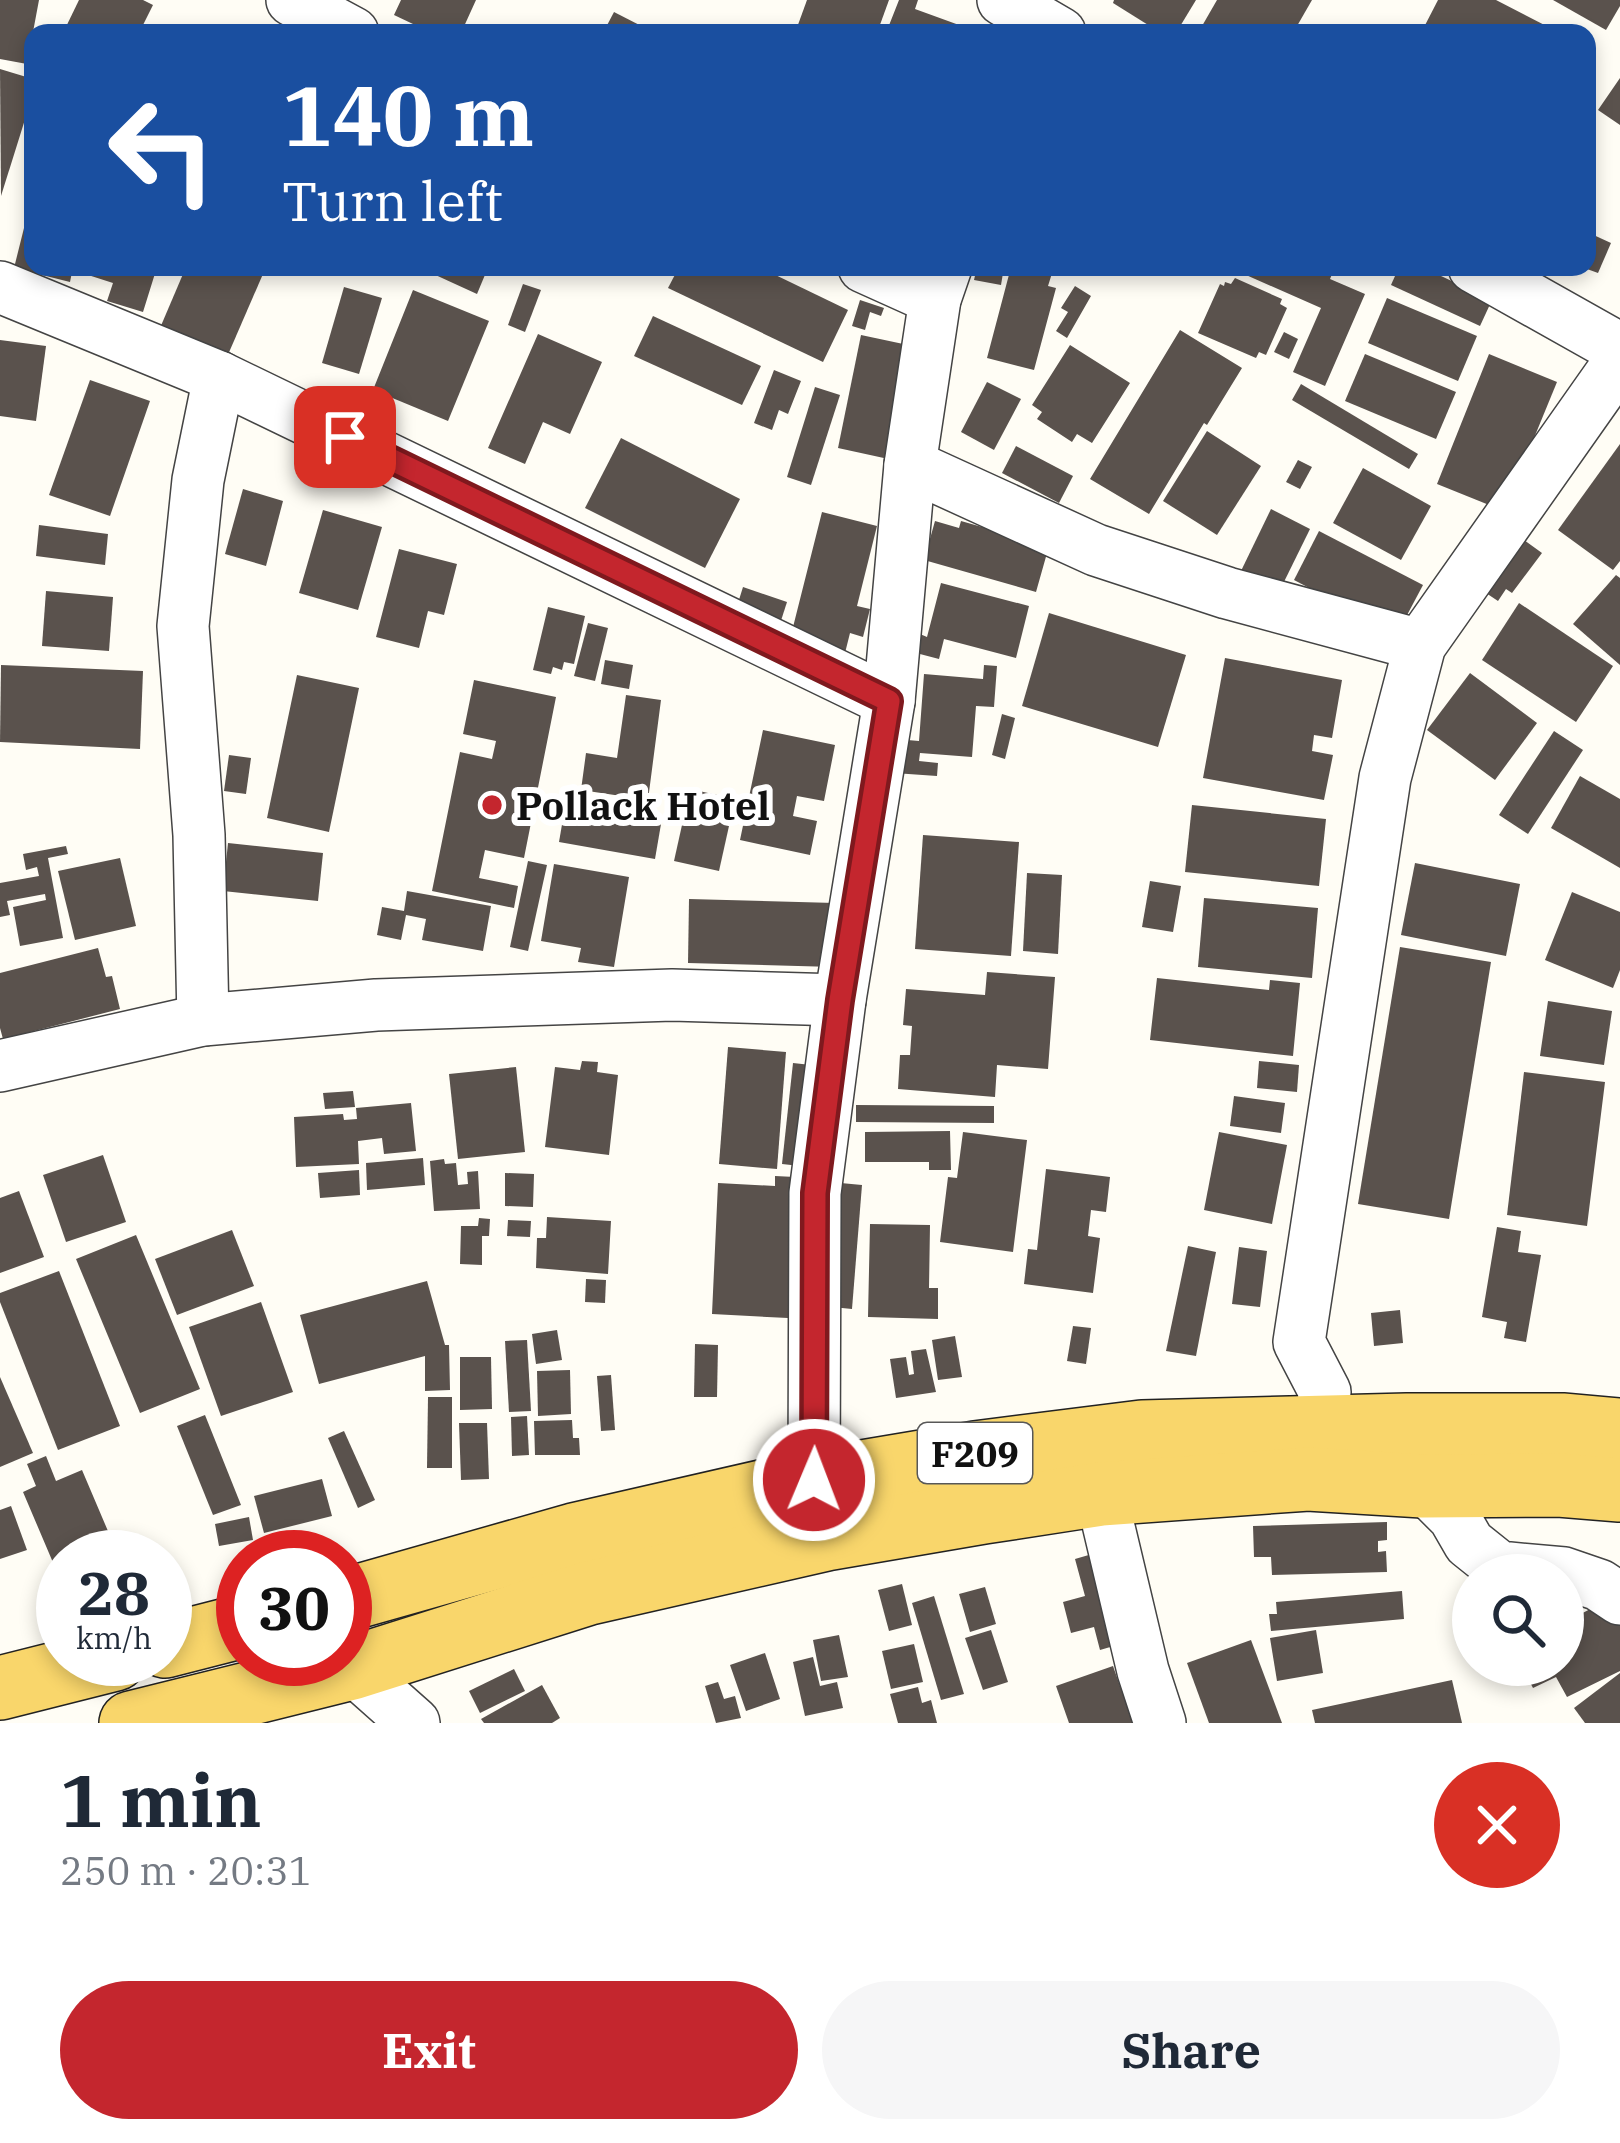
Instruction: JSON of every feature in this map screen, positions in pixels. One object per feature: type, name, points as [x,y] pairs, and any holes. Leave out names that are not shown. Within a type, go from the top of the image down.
[{"type":"main road","name":"F209","points":[[372,1592],[574,1535],[814,1480],[975,1453],[1142,1432],[1407,1425],[1562,1425],[1620,1430]]},
{"type":"main road","name":"F209","points":[[372,1655],[589,1593],[826,1539],[1102,1494],[1308,1479],[1620,1490]]},
{"type":"main road","points":[[0,1688],[36,1679]]},
{"type":"main road","name":"F209","points":[[131,1723],[263,1686]]},
{"type":"street","points":[[292,0],[336,24]]},
{"type":"street","points":[[814,1480],[815,1193],[840,1000],[889,701],[910,466],[941,283],[907,276]]},
{"type":"street","points":[[1490,276],[1620,349]]},
{"type":"street","points":[[0,286],[220,376],[889,701]]},
{"type":"street","points":[[1318,1429],[1325,1392],[1299,1342],[1385,778],[1420,645],[1620,361]]},
{"type":"street","points":[[202,1020],[199,835],[183,626],[198,480],[220,376]]},
{"type":"street","points":[[910,466],[1096,550],[1227,593],[1420,645]]},
{"type":"street","points":[[0,1066],[202,1020],[376,1005],[649,995],[840,1000]]},
{"type":"street","points":[[1423,1486],[1454,1517],[1468,1544],[1499,1567],[1564,1574],[1599,1585],[1620,1599]]},
{"type":"street","points":[[1102,1494],[1143,1671],[1160,1723]]},
{"type":"street","points":[[372,1684],[414,1723]]},
{"type":"building","points":[[0,0],[39,0],[34,24],[24,24],[24,63],[0,59]]},
{"type":"building","points":[[79,0],[143,0],[153,5],[144,24],[67,24]]},
{"type":"building","points":[[401,0],[476,0],[465,24],[413,24],[394,15]]},
{"type":"building","points":[[807,0],[889,0],[880,24],[798,24]]},
{"type":"building","points":[[899,0],[918,0],[915,9],[956,24],[890,24]]},
{"type":"building","points":[[1196,0],[1181,24],[1147,24],[1113,3]]},
{"type":"building","points":[[1217,0],[1312,0],[1298,24],[1203,24]]},
{"type":"building","points":[[1438,0],[1496,0],[1543,24],[1426,24]]},
{"type":"building","points":[[1553,0],[1620,0],[1606,30]]},
{"type":"building","points":[[614,12],[637,24],[608,24]]},
{"type":"building","points":[[0,69],[24,76],[24,123],[1,196]]},
{"type":"building","points":[[1620,78],[1620,125],[1598,110]]},
{"type":"building","points":[[24,228],[24,270],[14,268]]},
{"type":"building","points":[[1596,236],[1611,243],[1596,272]]},
{"type":"building","points":[[91,276],[154,276],[143,312],[107,301],[113,283]]},
{"type":"building","points":[[182,276],[262,276],[227,357],[160,328]]},
{"type":"building","points":[[438,276],[484,276],[477,294]]},
{"type":"building","points":[[674,276],[778,276],[848,310],[823,362],[668,288]]},
{"type":"building","points":[[975,276],[1002,276],[1001,285],[974,280]]},
{"type":"building","points":[[1009,276],[1051,276],[1048,286],[1056,288],[1034,370],[987,358]]},
{"type":"building","points":[[1248,276],[1331,276],[1365,294],[1325,386],[1293,372],[1321,308]]},
{"type":"building","points":[[1395,276],[1441,276],[1492,300],[1480,326],[1391,285]]},
{"type":"building","points":[[1235,278],[1282,299],[1280,304],[1287,308],[1266,355],[1259,352],[1256,358],[1198,333],[1220,284],[1231,284]]},
{"type":"building","points":[[523,284],[541,290],[525,332],[508,325]]},
{"type":"building","points":[[1075,286],[1091,296],[1067,338],[1056,331],[1068,312],[1061,308]]},
{"type":"building","points":[[344,287],[382,298],[359,374],[322,363]]},
{"type":"building","points":[[413,290],[489,321],[448,421],[373,390]]},
{"type":"building","points":[[1387,298],[1477,336],[1458,381],[1368,343]]},
{"type":"building","points":[[860,300],[884,308],[881,316],[870,312],[865,330],[852,326]]},
{"type":"building","points":[[653,316],[761,366],[742,405],[634,356]]},
{"type":"building","points":[[1180,330],[1242,368],[1149,514],[1090,479]]},
{"type":"building","points":[[1284,332],[1298,339],[1289,359],[1274,352]]},
{"type":"building","points":[[538,334],[602,362],[570,434],[543,422],[525,464],[488,448]]},
{"type":"building","points":[[861,335],[908,345],[893,460],[838,448]]},
{"type":"building","points":[[0,340],[46,346],[36,421],[0,416]]},
{"type":"building","points":[[1070,345],[1130,383],[1092,443],[1077,434],[1072,442],[1037,419],[1042,412],[1032,405]]},
{"type":"building","points":[[1365,354],[1456,392],[1436,439],[1345,401]]},
{"type":"building","points":[[1489,354],[1557,382],[1504,511],[1437,484]]},
{"type":"building","points":[[774,370],[801,381],[788,414],[779,410],[772,430],[754,423]]},
{"type":"building","points":[[90,380],[150,401],[110,516],[49,495]]},
{"type":"building","points":[[987,382],[1021,399],[994,450],[961,432]]},
{"type":"building","points":[[1301,384],[1418,454],[1409,469],[1292,400]]},
{"type":"building","points":[[815,387],[840,395],[811,485],[787,477]]},
{"type":"building","points":[[1207,431],[1261,466],[1217,535],[1163,501]]},
{"type":"building","points":[[621,438],[740,499],[705,568],[585,508]]},
{"type":"building","points":[[1620,444],[1620,561],[1613,570],[1558,530]]},
{"type":"building","points":[[1016,446],[1073,476],[1059,503],[1002,473]]},
{"type":"building","points":[[1298,460],[1312,467],[1300,489],[1286,482]]},
{"type":"building","points":[[1363,468],[1431,506],[1401,560],[1333,523]]},
{"type":"building","points":[[243,489],[283,501],[266,566],[225,554]]},
{"type":"building","points":[[1271,509],[1310,529],[1279,592],[1240,573]]},
{"type":"building","points":[[323,510],[382,527],[358,610],[299,593]]},
{"type":"building","points":[[822,512],[877,526],[857,606],[870,609],[863,637],[850,633],[845,653],[790,639]]},
{"type":"building","points":[[935,521],[959,528],[961,521],[1049,546],[1036,592],[924,560]]},
{"type":"building","points":[[39,525],[108,534],[105,565],[36,556]]},
{"type":"building","points":[[1319,531],[1423,585],[1397,634],[1294,580]]},
{"type":"building","points":[[1517,535],[1542,553],[1512,593],[1506,589],[1498,601],[1477,587]]},
{"type":"building","points":[[399,549],[457,564],[444,615],[428,611],[419,648],[376,637]]},
{"type":"building","points":[[1616,575],[1620,578],[1620,665],[1573,624]]},
{"type":"building","points":[[941,583],[1029,606],[1016,658],[944,639],[939,659],[897,648],[904,619],[922,624],[920,634],[927,637]]},
{"type":"building","points":[[743,587],[787,602],[777,633],[733,619]]},
{"type":"building","points":[[46,591],[113,597],[109,651],[42,646]]},
{"type":"building","points":[[1519,603],[1613,666],[1576,722],[1482,660]]},
{"type":"building","points":[[548,607],[585,616],[574,664],[564,662],[562,670],[553,667],[551,674],[533,670]]},
{"type":"building","points":[[1049,613],[1186,655],[1158,747],[1022,706]]},
{"type":"building","points":[[588,623],[608,628],[595,681],[574,676]]},
{"type":"building","points":[[1225,658],[1342,680],[1332,738],[1314,735],[1312,751],[1333,755],[1324,800],[1203,778]]},
{"type":"building","points":[[605,660],[633,665],[629,689],[601,684]]},
{"type":"building","points":[[1,665],[143,671],[140,749],[0,742]]},
{"type":"building","points":[[984,665],[997,666],[994,707],[976,706],[972,757],[920,753],[919,761],[938,763],[937,776],[894,773],[896,739],[919,741],[924,674],[983,679]]},
{"type":"building","points":[[1470,673],[1537,723],[1495,780],[1427,730]]},
{"type":"building","points":[[297,675],[359,688],[329,832],[267,818]]},
{"type":"building","name":"Pollack Hotel","points":[[474,680],[556,697],[524,858],[485,850],[479,878],[518,886],[514,908],[432,891],[460,752],[492,759],[496,741],[463,734]]},
{"type":"building","points":[[626,695],[661,700],[648,800],[581,790],[586,753],[617,758]]},
{"type":"building","points":[[1002,714],[1015,718],[1005,759],[992,755]]},
{"type":"building","points":[[763,730],[835,745],[824,801],[797,796],[793,816],[817,821],[810,855],[740,840]]},
{"type":"building","points":[[1554,731],[1583,750],[1528,834],[1499,815]]},
{"type":"building","points":[[229,755],[251,758],[246,794],[224,791]]},
{"type":"building","points":[[1580,776],[1620,799],[1620,868],[1551,828]]},
{"type":"building","points":[[690,789],[735,799],[719,871],[674,861]]},
{"type":"building","points":[[1192,805],[1326,819],[1319,886],[1185,872]]},
{"type":"building","points":[[565,807],[661,824],[655,859],[559,842]]},
{"type":"building","points":[[923,835],[1019,842],[1011,956],[915,949]]},
{"type":"building","points":[[228,843],[323,853],[318,901],[223,891]]},
{"type":"building","points":[[66,846],[68,854],[48,858],[63,938],[20,946],[13,907],[46,900],[45,894],[7,901],[10,915],[0,917],[0,883],[39,876],[37,867],[26,870],[23,854]]},
{"type":"building","points":[[120,858],[136,926],[75,940],[58,871]]},
{"type":"building","points":[[528,861],[547,865],[528,951],[510,947]]},
{"type":"building","points":[[1415,863],[1520,884],[1506,956],[1401,935]]},
{"type":"building","points":[[554,864],[629,877],[614,967],[578,962],[581,948],[541,941]]},
{"type":"building","points":[[1027,873],[1062,875],[1058,954],[1023,951]]},
{"type":"building","points":[[1150,881],[1181,886],[1173,932],[1142,927]]},
{"type":"building","points":[[407,891],[491,906],[483,951],[422,940],[426,919],[406,915],[401,940],[377,935],[382,907],[404,911]]},
{"type":"building","points":[[1572,892],[1620,912],[1620,970],[1613,988],[1545,960]]},
{"type":"building","points":[[1204,898],[1318,908],[1312,978],[1198,967]]},
{"type":"building","points":[[689,899],[835,903],[834,967],[688,963]]},
{"type":"building","points":[[1400,947],[1491,962],[1449,1219],[1358,1204]]},
{"type":"building","points":[[98,948],[106,977],[112,976],[120,1009],[3,1039],[0,973]]},
{"type":"building","points":[[987,972],[1055,977],[1048,1069],[997,1065],[995,1097],[898,1089],[900,1055],[910,1055],[912,1026],[903,1025],[906,989],[985,995]]},
{"type":"building","points":[[1157,978],[1269,990],[1270,980],[1300,983],[1293,1056],[1150,1040]]},
{"type":"building","points":[[1548,1001],[1612,1011],[1604,1065],[1540,1056]]},
{"type":"building","points":[[728,1047],[786,1052],[777,1169],[719,1164]]},
{"type":"building","points":[[582,1061],[598,1062],[597,1072],[618,1075],[609,1155],[545,1147],[555,1067],[580,1070]]},
{"type":"building","points":[[1259,1061],[1299,1065],[1297,1092],[1257,1088]]},
{"type":"building","points":[[793,1063],[811,1065],[800,1166],[782,1164]]},
{"type":"building","points":[[516,1067],[525,1152],[458,1159],[449,1074]]},
{"type":"building","points":[[1524,1072],[1605,1082],[1587,1226],[1507,1215]]},
{"type":"building","points":[[353,1091],[355,1107],[325,1109],[323,1093]]},
{"type":"building","points":[[1234,1096],[1285,1103],[1281,1133],[1230,1126]]},
{"type":"building","points":[[411,1103],[416,1151],[384,1154],[382,1138],[358,1141],[359,1164],[296,1167],[294,1117],[343,1114],[344,1120],[357,1119],[356,1108]]},
{"type":"building","points":[[856,1105],[994,1106],[994,1123],[856,1122]]},
{"type":"building","points":[[950,1131],[951,1170],[929,1170],[929,1162],[865,1162],[865,1132]]},
{"type":"building","points":[[963,1132],[1027,1140],[1013,1252],[940,1242],[948,1177],[957,1178]]},
{"type":"building","points":[[1219,1132],[1287,1145],[1272,1224],[1204,1210]]},
{"type":"building","points":[[103,1155],[126,1222],[66,1242],[43,1175]]},
{"type":"building","points":[[423,1158],[425,1185],[367,1190],[366,1163]]},
{"type":"building","points":[[444,1159],[445,1164],[456,1163],[458,1185],[468,1184],[467,1172],[478,1171],[480,1209],[434,1211],[430,1161]]},
{"type":"building","points":[[1046,1169],[1110,1177],[1106,1212],[1091,1210],[1088,1236],[1100,1238],[1093,1293],[1024,1284],[1028,1249],[1037,1250]]},
{"type":"building","points":[[359,1170],[360,1195],[320,1198],[318,1173]]},
{"type":"building","points":[[505,1173],[534,1174],[533,1207],[505,1206]]},
{"type":"building","points":[[775,1176],[795,1177],[788,1318],[712,1314],[718,1183],[775,1186]]},
{"type":"building","points":[[830,1182],[862,1185],[852,1309],[832,1307]]},
{"type":"building","points":[[19,1191],[44,1257],[0,1273],[0,1198]]},
{"type":"building","points":[[547,1217],[611,1221],[608,1274],[536,1268],[537,1238],[546,1238]]},
{"type":"building","points":[[479,1218],[490,1219],[489,1236],[482,1236],[482,1265],[460,1264],[461,1226],[478,1226]]},
{"type":"building","points":[[508,1220],[531,1221],[530,1237],[507,1236]]},
{"type":"building","points":[[870,1224],[930,1225],[929,1288],[938,1288],[938,1319],[868,1317]]},
{"type":"building","points":[[1497,1227],[1521,1231],[1518,1252],[1541,1255],[1526,1342],[1504,1338],[1507,1322],[1482,1317]]},
{"type":"building","points":[[232,1230],[254,1286],[177,1315],[155,1259]]},
{"type":"building","points":[[136,1235],[200,1389],[140,1413],[76,1259]]},
{"type":"building","points":[[1188,1246],[1216,1252],[1196,1356],[1166,1351]]},
{"type":"building","points":[[1239,1247],[1267,1251],[1260,1307],[1232,1304]]},
{"type":"building","points":[[59,1271],[120,1426],[58,1450],[0,1293]]},
{"type":"building","points":[[586,1279],[606,1280],[605,1303],[585,1302]]},
{"type":"building","points":[[427,1281],[445,1345],[449,1345],[450,1390],[425,1391],[425,1356],[319,1384],[300,1315]]},
{"type":"building","points":[[261,1302],[293,1392],[221,1416],[189,1327]]},
{"type":"building","points":[[1400,1310],[1403,1343],[1374,1346],[1371,1313]]},
{"type":"building","points":[[1073,1326],[1091,1328],[1086,1364],[1067,1361]]},
{"type":"building","points":[[557,1330],[562,1360],[536,1364],[532,1334]]},
{"type":"building","points":[[955,1336],[962,1377],[938,1380],[932,1340]]},
{"type":"building","points":[[527,1340],[531,1411],[509,1412],[505,1341]]},
{"type":"building","points":[[695,1344],[718,1345],[717,1397],[694,1397]]},
{"type":"building","points":[[926,1349],[936,1392],[896,1398],[890,1359],[906,1357],[909,1375],[914,1374],[911,1351]]},
{"type":"building","points":[[460,1357],[491,1357],[492,1409],[460,1410]]},
{"type":"building","points":[[570,1370],[571,1414],[538,1416],[537,1371]]},
{"type":"building","points":[[611,1375],[615,1430],[601,1431],[597,1376]]},
{"type":"building","points":[[0,1377],[33,1453],[0,1467]]},
{"type":"building","points":[[428,1397],[452,1397],[452,1468],[427,1468]]},
{"type":"building","points":[[205,1415],[241,1505],[213,1515],[177,1426]]},
{"type":"building","points":[[527,1416],[529,1455],[512,1456],[511,1417]]},
{"type":"building","points":[[572,1420],[580,1455],[535,1455],[534,1421]]},
{"type":"building","points":[[459,1423],[487,1423],[489,1479],[461,1480]]},
{"type":"building","points":[[344,1431],[375,1500],[358,1508],[328,1438]]},
{"type":"building","points":[[46,1456],[56,1481],[82,1470],[108,1530],[39,1530],[23,1492],[36,1486],[27,1464]]},
{"type":"building","points":[[322,1479],[332,1516],[263,1530],[254,1496]]},
{"type":"building","points":[[11,1506],[27,1550],[0,1559],[0,1510]]},
{"type":"building","points":[[249,1517],[251,1530],[216,1530],[215,1524]]},
{"type":"building","points":[[1387,1522],[1387,1540],[1378,1541],[1378,1552],[1386,1551],[1387,1572],[1272,1575],[1271,1557],[1254,1557],[1253,1526]]},
{"type":"building","points":[[1099,1552],[1124,1643],[1100,1650],[1094,1627],[1071,1633],[1063,1602],[1085,1596],[1075,1559]]},
{"type":"building","points":[[902,1584],[912,1625],[889,1631],[878,1590]]},
{"type":"building","points":[[985,1587],[996,1624],[970,1632],[959,1594]]},
{"type":"building","points":[[1402,1591],[1404,1619],[1271,1631],[1269,1614],[1277,1614],[1276,1602]]},
{"type":"building","points":[[934,1596],[964,1694],[941,1700],[912,1603]]},
{"type":"building","points":[[1611,1598],[1620,1616],[1620,1671],[1567,1697],[1561,1686],[1584,1686],[1584,1612]]},
{"type":"building","points":[[991,1630],[1008,1682],[983,1690],[965,1638]]},
{"type":"building","points":[[1316,1630],[1323,1673],[1277,1681],[1270,1638]]},
{"type":"building","points":[[839,1635],[848,1677],[821,1681],[813,1640]]},
{"type":"building","points":[[1251,1640],[1282,1723],[1209,1723],[1187,1663]]},
{"type":"building","points":[[914,1644],[923,1682],[891,1689],[882,1651]]},
{"type":"building","points":[[765,1653],[780,1699],[746,1711],[730,1665]]},
{"type":"building","points":[[813,1657],[820,1686],[837,1682],[843,1708],[805,1716],[793,1662]]},
{"type":"building","points":[[1113,1666],[1133,1723],[1069,1723],[1056,1686]]},
{"type":"building","points":[[514,1669],[525,1691],[480,1713],[469,1691]]},
{"type":"building","points":[[1620,1673],[1620,1723],[1585,1723],[1574,1708]]},
{"type":"building","points":[[1452,1680],[1462,1723],[1315,1723],[1312,1710]]},
{"type":"building","points":[[718,1682],[724,1699],[735,1696],[741,1718],[716,1723],[705,1686]]},
{"type":"building","points":[[542,1685],[560,1718],[552,1723],[484,1723],[481,1719]]},
{"type":"building","points":[[918,1687],[922,1703],[931,1700],[937,1723],[898,1723],[890,1694]]},
{"type":"place","name":"Pollack Hotel","points":[[492,805]]},
{"type":"route","points":[[345,437],[889,701],[840,1000],[815,1193],[814,1480]]}]
